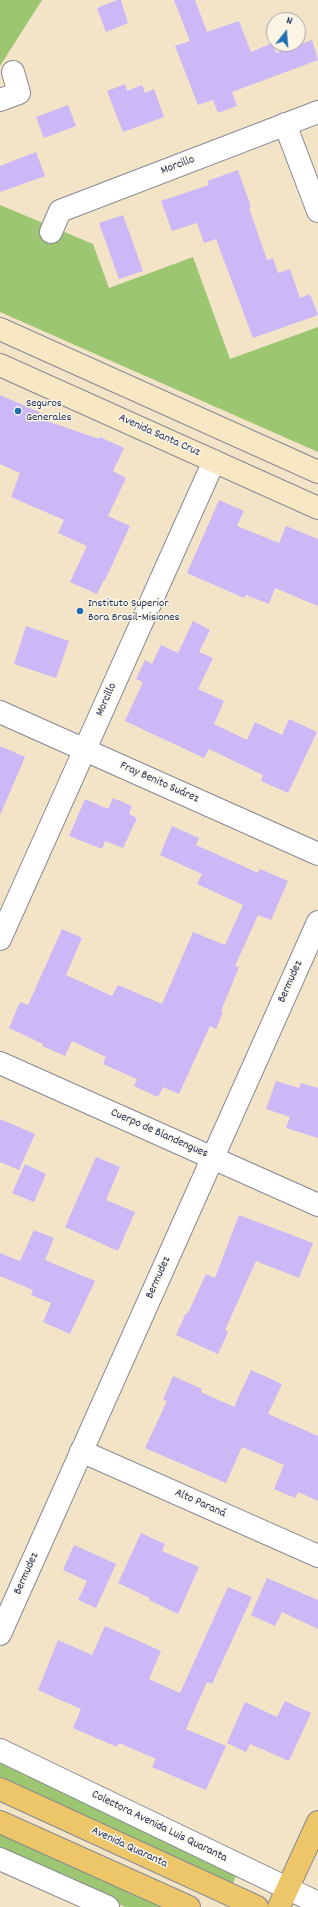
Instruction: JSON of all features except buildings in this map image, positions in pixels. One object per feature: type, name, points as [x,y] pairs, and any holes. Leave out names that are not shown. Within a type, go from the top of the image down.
[{"type":"main road","points":[[0,329],[318,472]]},
{"type":"main road","name":"Avenida Santa Cruz","points":[[0,365],[318,508]]},
{"type":"main road","name":"Avenida Quaranta","points":[[0,1789],[257,1907]]},
{"type":"main road","points":[[0,1822],[189,1907]]},
{"type":"main road","points":[[284,1898],[318,1822]]},
{"type":"street","points":[[0,100],[19,92],[13,72]]},
{"type":"street","name":"Morcillo","points":[[51,232],[60,211],[318,112]]},
{"type":"street","points":[[285,124],[318,211]]},
{"type":"street","name":"Morcillo","points":[[0,939],[214,461]]},
{"type":"street","name":"Fray Benito Suárez","points":[[0,712],[318,854]]},
{"type":"street","name":"Bermudez","points":[[0,1634],[318,922]]},
{"type":"street","name":"Cuerpo de Blandengues","points":[[0,1063],[318,1205]]},
{"type":"street","name":"Alto Paraná","points":[[81,1451],[318,1556]]},
{"type":"street","name":"Colectora Avenida Luis Quaranta","points":[[0,1750],[284,1898],[318,1903]]},
{"type":"street","points":[[0,1859],[108,1907]]},
{"type":"green space","points":[[0,0],[42,0],[0,66]]},
{"type":"green space","points":[[0,205],[93,244],[109,288],[193,257],[230,359],[318,327],[318,452],[0,312]]},
{"type":"green space","points":[[0,1763],[237,1873],[231,1888],[0,1780]]},
{"type":"green space","points":[[0,1834],[164,1907],[125,1907],[0,1851]]},
{"type":"place","name":"Seguros Generales","points":[[18,411]]},
{"type":"place","name":"Instituto Superior Bora Brasil-Misiones","points":[[80,611]]}]
